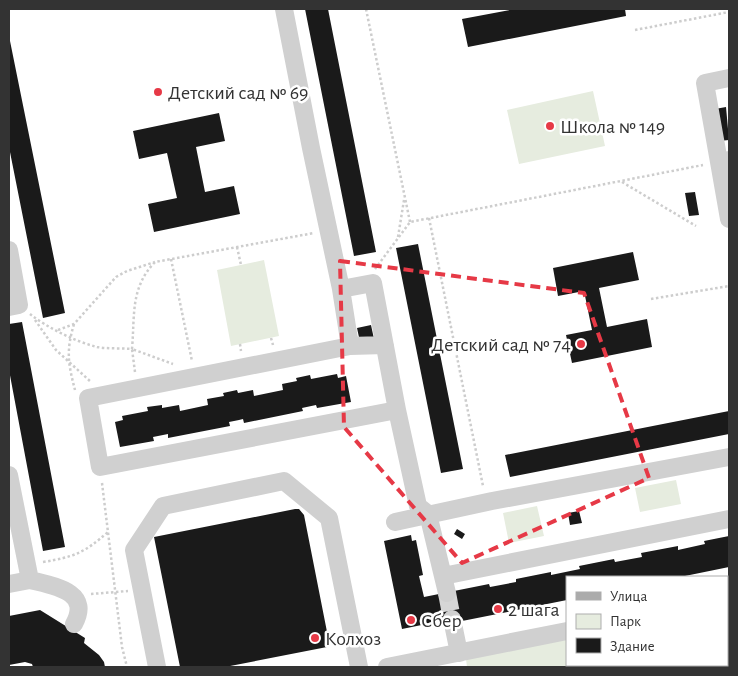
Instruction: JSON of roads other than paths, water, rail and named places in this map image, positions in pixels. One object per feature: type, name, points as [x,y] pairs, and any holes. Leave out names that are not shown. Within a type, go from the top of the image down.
[{"type":"main road","points":[[725,667],[729,666]]},
{"type":"street","points":[[284,9],[350,346]]},
{"type":"street","points":[[729,78],[705,83],[724,161],[729,220]]},
{"type":"street","points":[[9,250],[14,306]]},
{"type":"street","points":[[340,289],[373,282],[397,410],[418,506],[428,514],[445,584],[729,519]]},
{"type":"street","points":[[385,344],[350,346],[88,398],[100,467],[397,410]]},
{"type":"street","points":[[395,522],[486,502],[729,457]]},
{"type":"street","points":[[9,475],[29,572]]},
{"type":"street","points":[[156,667],[134,550],[163,506],[284,481],[329,518],[358,667]]},
{"type":"street","points":[[9,584],[29,572]]},
{"type":"street","points":[[29,572],[67,590],[74,597],[78,606],[78,616],[74,624]]},
{"type":"street","points":[[452,619],[459,653]]},
{"type":"street","points":[[387,667],[566,631]]},
{"type":"tunnel","points":[[447,593],[452,619]]},
{"type":"place","name":"Детский сад № 69","points":[[158,92]]},
{"type":"place","name":"Школа № 149","points":[[550,126]]},
{"type":"place","name":"Детский сад № 74","points":[[581,344]]},
{"type":"place","name":"2 шага","points":[[498,609]]},
{"type":"place","name":"Сбер","points":[[411,620]]},
{"type":"place","name":"Колхоз","points":[[315,638]]}]
